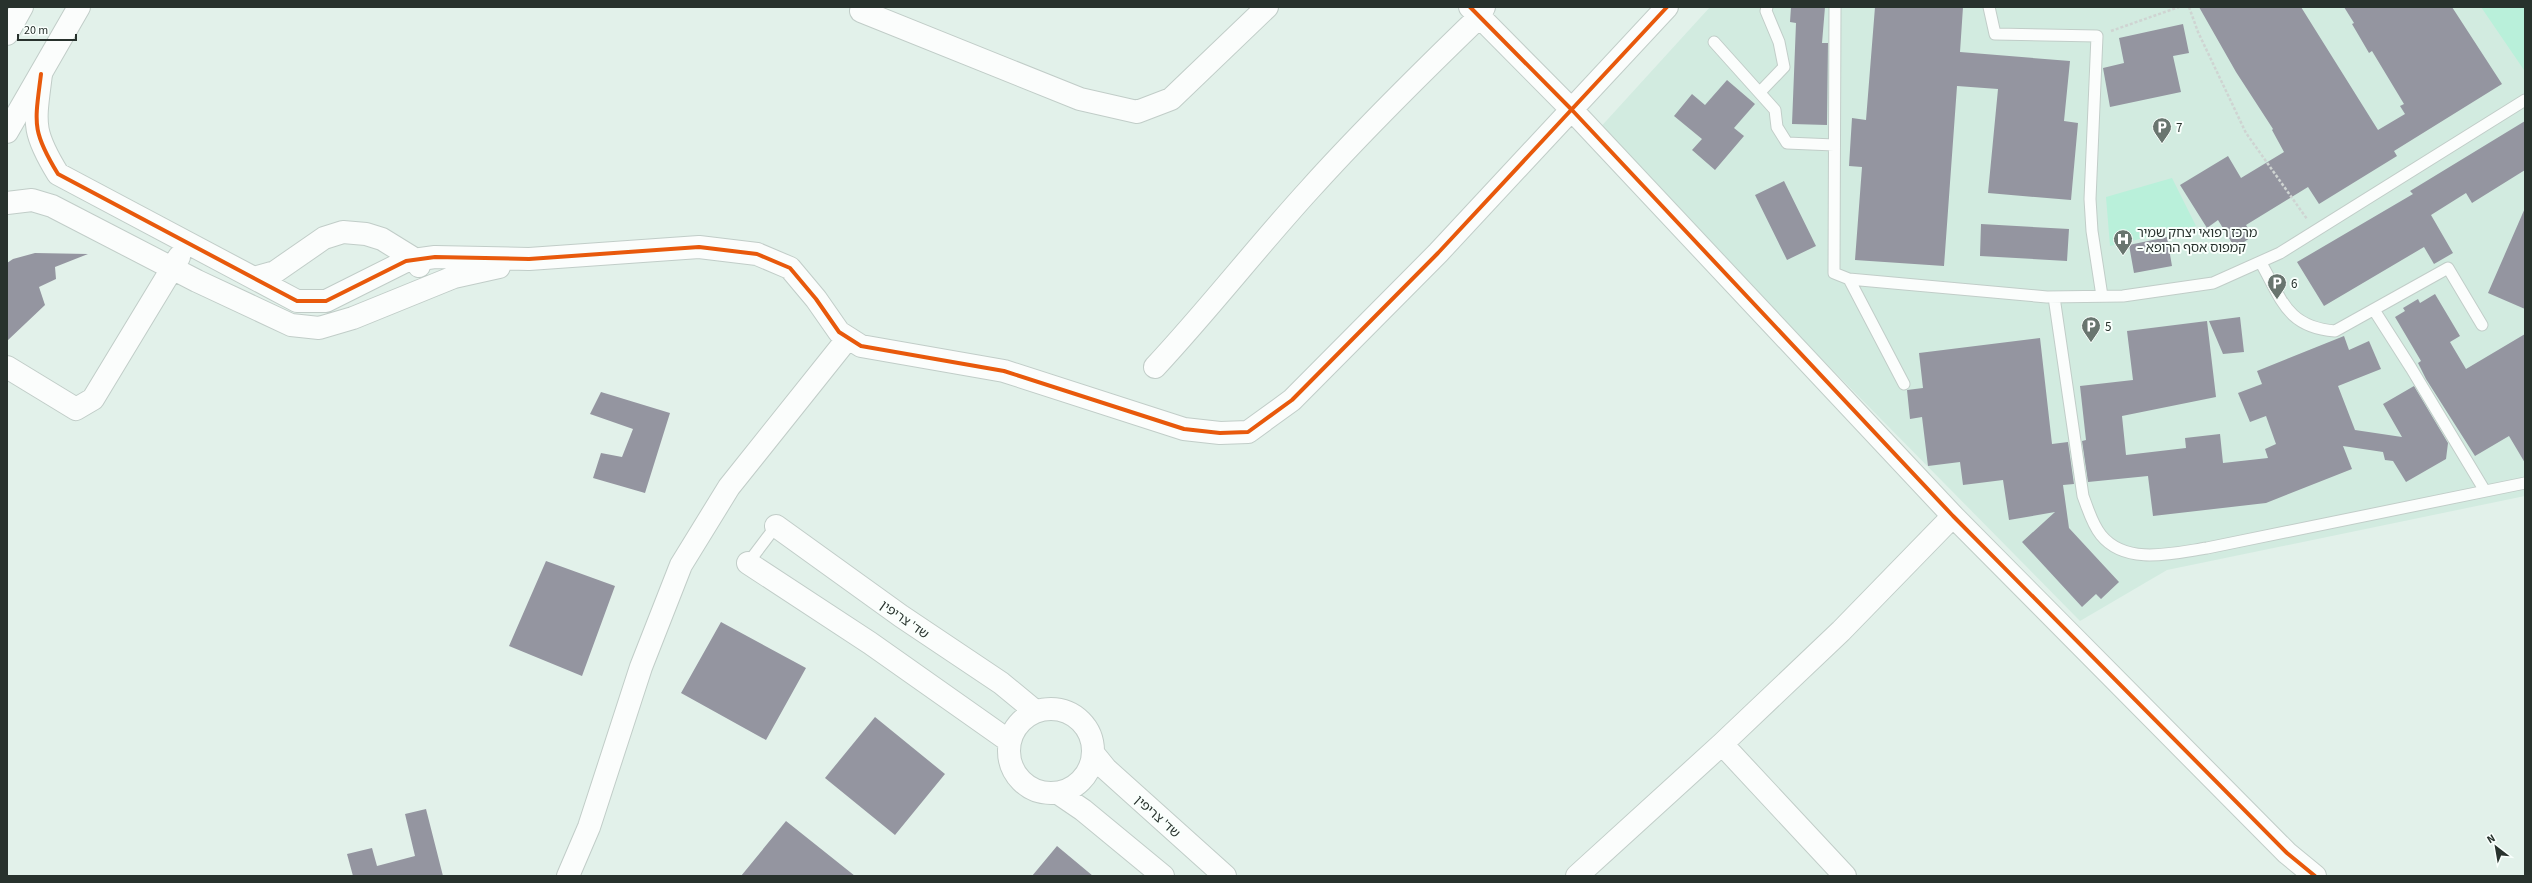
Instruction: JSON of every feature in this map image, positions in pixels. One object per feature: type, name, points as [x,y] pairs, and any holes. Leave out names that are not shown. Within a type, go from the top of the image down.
[{"type":"street","points":[[7,34],[22,7]]},
{"type":"street","points":[[7,132],[79,7]]},
{"type":"street","points":[[861,11],[1080,99],[1137,112],[1171,99],[1267,7]]},
{"type":"street","points":[[41,74],[35,121],[41,146],[58,174],[297,301],[326,301],[406,261],[435,257],[529,260],[700,247],[757,254],[790,268],[816,299],[839,332],[861,346],[1004,371],[1184,429],[1220,433],[1248,432],[1292,400],[1438,253],[1667,7]]},
{"type":"street","points":[[1155,367],[1190,329],[1314,184],[1478,10],[1953,516],[2287,853],[2315,876]]},
{"type":"street","points":[[7,203],[32,200],[52,206],[172,269],[291,325],[319,328],[353,318],[454,277],[529,260]]},
{"type":"street","points":[[254,278],[275,272],[324,238],[343,232],[366,234],[382,239],[416,260],[421,272],[423,289]]},
{"type":"street","points":[[7,367],[76,409],[93,399],[188,242]]},
{"type":"street","points":[[568,876],[589,827],[641,667],[681,564],[729,487],[848,338]]},
{"type":"street","points":[[1577,876],[1722,744],[1840,631],[1953,516]]},
{"type":"street","name":"שד' צריפין","points":[[776,526],[901,616],[1001,683],[1035,711]]},
{"type":"street","points":[[748,563],[870,643],[1009,741]]},
{"type":"street","points":[[1049,708],[1063,710],[1076,716],[1089,732],[1093,753],[1090,767],[1082,779],[1071,788],[1058,793],[1043,793],[1030,788],[1019,780],[1012,768],[1008,755],[1009,741],[1014,728],[1023,718],[1035,711],[1049,708]]},
{"type":"street","points":[[1722,744],[1845,876]]},
{"type":"street","name":"שד' צריפין","points":[[1093,753],[1106,769],[1225,876]]},
{"type":"street","points":[[1058,793],[1083,810],[1163,876]]},
{"type":"street","points":[[2287,853],[2302,876]]},
{"type":"lane","points":[[1760,92],[1784,67],[1779,42],[1766,11],[1766,7]]},
{"type":"lane","points":[[1835,7],[1834,273],[1849,279],[2054,297],[2102,296],[2165,291],[2213,283],[2261,263],[2525,100]]},
{"type":"lane","points":[[1989,7],[1995,34],[2097,36],[2090,199],[2092,230],[2102,296]]},
{"type":"lane","points":[[1714,42],[1775,110],[1777,127],[1787,143],[1834,145]]},
{"type":"lane","points":[[2261,263],[2285,306],[2298,321],[2315,329],[2335,331],[2448,268],[2482,325]]},
{"type":"lane","points":[[1849,279],[1904,384]]},
{"type":"lane","points":[[2054,297],[2083,496],[2091,519],[2102,536],[2115,547],[2137,554],[2162,555],[2207,548],[2525,483]]},
{"type":"lane","points":[[2374,310],[2411,368],[2485,491]]},
{"type":"lane","points":[[748,563],[776,526]]},
{"type":"path","points":[[2097,36],[2179,7]]},
{"type":"path","points":[[2189,7],[2198,32],[2246,133],[2315,231]]},
{"type":"shaded area","name":"מרכז רפואי יצחק שמיר – קמפוס אסף הרופא","points":[[1710,7],[2525,7],[2525,496],[2167,570],[2080,621],[1597,131]]},
{"type":"green space","points":[[2481,7],[2525,7],[2524,70]]},
{"type":"green space","points":[[2172,178],[2196,226],[2110,246],[2106,197]]},
{"type":"building","points":[[1791,7],[1825,7],[1822,43],[1828,43],[1827,125],[1792,124],[1796,23],[1790,22]]},
{"type":"building","points":[[1875,7],[1963,7],[1960,52],[2070,61],[2064,121],[2078,123],[2071,200],[1988,193],[1998,89],[1957,86],[1944,266],[1855,260],[1862,167],[1849,166],[1852,118],[1866,120]]},
{"type":"building","points":[[2199,7],[2301,7],[2378,130],[2405,114],[2400,106],[2404,104],[2372,51],[2369,53],[2344,7],[2452,7],[2502,84],[2394,151],[2397,156],[2319,204],[2308,187],[2246,225],[2253,236],[2235,248],[2218,220],[2207,228],[2180,185],[2228,156],[2241,178],[2284,152],[2272,130],[2273,129],[2236,72]]},
{"type":"building","points":[[2183,24],[2189,53],[2173,56],[2181,92],[2110,107],[2103,68],[2124,63],[2119,38]]},
{"type":"building","points":[[1727,80],[1755,104],[1734,128],[1744,136],[1715,170],[1692,150],[1702,139],[1674,116],[1692,94],[1705,105]]},
{"type":"building","points":[[2525,121],[2525,170],[2472,203],[2466,193],[2431,215],[2453,253],[2434,264],[2424,247],[2324,306],[2297,262],[2413,194],[2410,191]]},
{"type":"building","points":[[1784,181],[1816,246],[1787,260],[1755,195]]},
{"type":"building","points":[[2525,208],[2525,309],[2488,293]]},
{"type":"building","points":[[1981,224],[2069,229],[2067,261],[1980,256]]},
{"type":"building","points":[[2167,237],[2172,266],[2134,273],[2129,245]]},
{"type":"building","points":[[35,253],[88,254],[55,267],[56,279],[39,287],[45,305],[7,341],[7,263],[13,259]]},
{"type":"building","points":[[2435,294],[2460,336],[2450,342],[2466,369],[2525,334],[2525,463],[2509,436],[2475,456],[2426,379],[2418,363],[2421,361],[2395,317],[2405,311],[2403,308],[2418,299],[2420,303]]},
{"type":"building","points":[[2240,317],[2244,352],[2223,354],[2209,321]]},
{"type":"building","points":[[2207,321],[2216,397],[2122,416],[2126,455],[2186,448],[2185,438],[2220,434],[2223,463],[2268,458],[2265,449],[2276,444],[2266,416],[2250,422],[2238,393],[2262,384],[2257,371],[2344,336],[2349,350],[2369,341],[2381,369],[2338,386],[2355,430],[2402,437],[2383,404],[2414,386],[2448,443],[2446,459],[2406,482],[2393,461],[2385,460],[2383,452],[2343,446],[2352,469],[2266,503],[2153,516],[2148,476],[2088,482],[2082,441],[2086,440],[2080,386],[2133,380],[2127,331]]},
{"type":"building","points":[[2040,338],[2052,444],[2068,442],[2074,484],[2063,485],[2069,528],[2119,582],[2101,599],[2096,594],[2082,607],[2022,542],[2055,512],[2009,520],[2003,480],[1963,485],[1960,462],[1928,466],[1922,417],[1910,419],[1907,390],[1923,388],[1919,353]]},
{"type":"building","points":[[601,392],[670,413],[645,493],[593,478],[601,453],[622,457],[633,429],[590,414]]},
{"type":"building","points":[[546,561],[615,586],[582,676],[509,646]]},
{"type":"building","points":[[721,622],[806,668],[766,740],[681,693]]},
{"type":"building","points":[[875,717],[945,774],[895,835],[825,778]]},
{"type":"building","points":[[426,809],[443,876],[353,876],[347,854],[372,848],[377,866],[415,856],[405,814]]},
{"type":"building","points":[[786,821],[855,876],[741,876]]},
{"type":"building","points":[[1057,846],[1093,876],[1032,876]]},
{"type":"cycle path","points":[[1470,7],[1572,110],[1953,516],[2287,853],[2315,876]]},
{"type":"cycle path","points":[[41,74],[37,104],[37,126],[43,147],[58,174],[297,301],[326,301],[406,261],[435,257],[529,259],[699,247],[757,254],[790,268],[816,299],[839,332],[861,346],[1004,371],[1184,429],[1220,433],[1248,432],[1292,400],[1438,253],[1667,7]]},
{"type":"place","name":"7","points":[[2162,144]]},
{"type":"place","name":"מרכז רפואי יצחק שמיר – קמפוס אסף הרופא","points":[[2123,256]]},
{"type":"place","name":"6","points":[[2277,300]]},
{"type":"place","name":"5","points":[[2091,343]]}]
